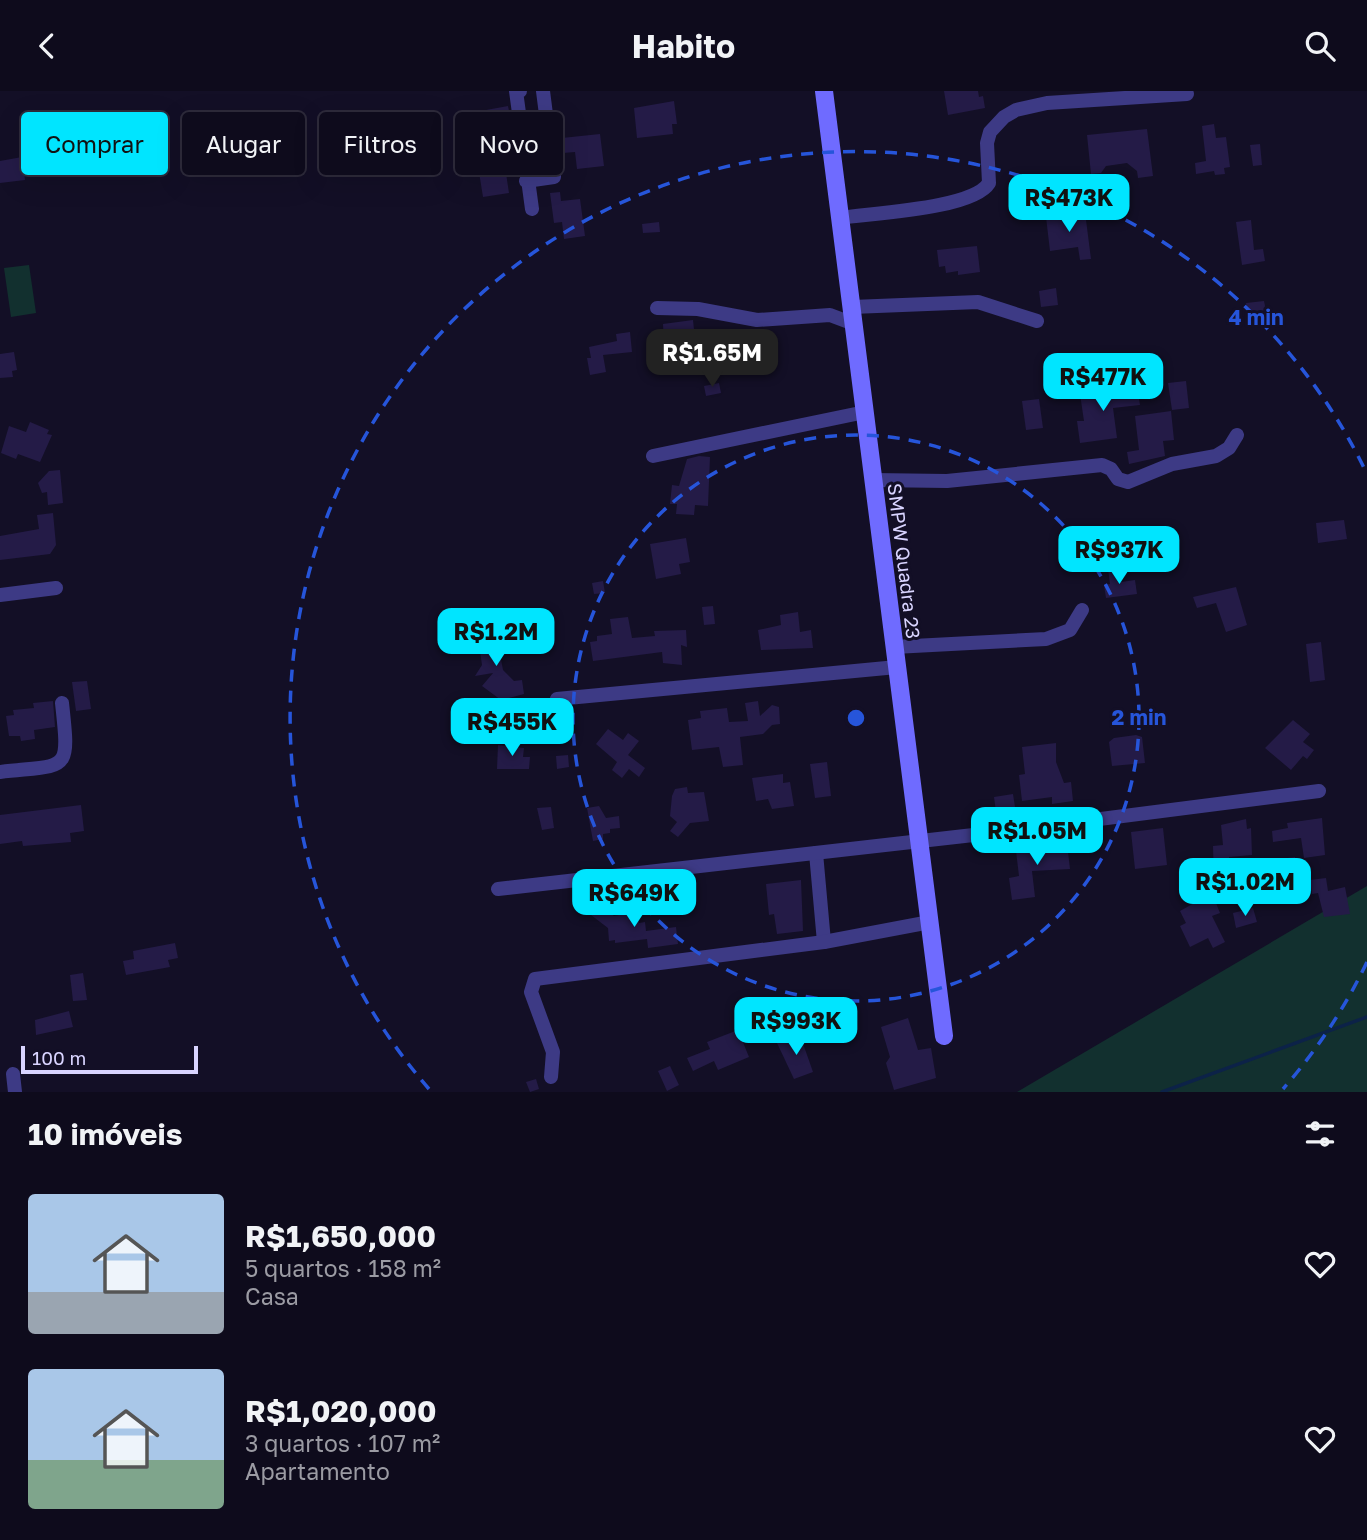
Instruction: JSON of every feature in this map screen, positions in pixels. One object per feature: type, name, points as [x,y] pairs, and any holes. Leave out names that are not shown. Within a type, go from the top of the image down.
[{"type":"street","points":[[520,91],[516,92],[526,181],[532,209]]},
{"type":"street","points":[[526,181],[554,177],[543,91]]},
{"type":"street","name":"SMPW Quadra 23","points":[[824,91],[944,1036]]},
{"type":"street","points":[[840,218],[957,201],[980,194],[989,183],[987,143],[990,132],[1004,117],[1016,110],[1047,103],[1187,94]]},
{"type":"street","points":[[657,308],[698,309],[757,320],[830,315],[852,308],[978,302],[1037,321]]},
{"type":"street","points":[[830,315],[852,308]]},
{"type":"street","points":[[653,456],[865,412]]},
{"type":"street","points":[[873,480],[917,483],[1102,465],[1111,469],[1118,479],[1128,482],[1172,464],[1216,456],[1229,448],[1237,436]]},
{"type":"street","points":[[0,595],[56,588]]},
{"type":"street","points":[[894,647],[1046,639],[1070,630],[1082,610]]},
{"type":"street","points":[[557,699],[897,667]]},
{"type":"street","points":[[0,772],[58,764],[65,758],[62,703]]},
{"type":"street","points":[[498,889],[1319,791]]},
{"type":"street","points":[[816,853],[824,942]]},
{"type":"street","points":[[551,1077],[553,1052],[531,992],[535,979],[824,942],[930,922]]},
{"type":"street","points":[[13,1074],[15,1092]]},
{"type":"green space","points":[[29,265],[36,313],[11,317],[4,268]]},
{"type":"green space","points":[[1367,886],[1367,1092],[1017,1092]]},
{"type":"building","points":[[944,91],[978,91],[979,97],[983,96],[985,108],[948,115]]},
{"type":"building","points":[[674,101],[677,124],[672,124],[673,134],[637,138],[634,108]]},
{"type":"building","points":[[508,106],[509,112],[486,112]]},
{"type":"building","points":[[1214,124],[1216,138],[1226,137],[1230,167],[1224,168],[1225,174],[1215,175],[1214,171],[1196,174],[1195,163],[1206,161],[1202,126]]},
{"type":"building","points":[[1147,129],[1153,176],[1138,178],[1137,171],[1127,163],[1106,166],[1101,173],[1091,174],[1087,135]]},
{"type":"building","points":[[600,134],[604,166],[577,169],[575,152],[563,153],[563,138]]},
{"type":"building","points":[[1260,144],[1262,165],[1253,166],[1250,145]]},
{"type":"building","points":[[21,157],[21,175],[24,175],[25,180],[0,183],[0,161]]},
{"type":"building","points":[[479,175],[506,175],[509,193],[483,197]]},
{"type":"building","points":[[560,192],[561,201],[580,199],[585,236],[564,239],[562,222],[554,223],[550,193]]},
{"type":"building","points":[[1085,212],[1091,259],[1080,260],[1078,247],[1050,251],[1046,217]]},
{"type":"building","points":[[1251,220],[1254,250],[1263,249],[1265,261],[1242,265],[1236,222]]},
{"type":"building","points":[[659,222],[660,232],[643,233],[642,224]]},
{"type":"building","points":[[977,246],[980,272],[958,275],[958,271],[946,273],[945,266],[939,267],[937,250]]},
{"type":"building","points":[[1056,288],[1058,305],[1041,307],[1039,291]]},
{"type":"building","points":[[1264,301],[1268,321],[1249,323],[1246,303]]},
{"type":"building","points":[[693,320],[696,348],[680,350],[683,366],[665,368],[663,324]]},
{"type":"building","points":[[630,332],[632,352],[603,355],[606,372],[590,375],[587,358],[591,358],[589,347],[617,341],[616,334]]},
{"type":"building","points":[[14,352],[17,370],[12,371],[13,377],[0,378],[0,354]]},
{"type":"building","points":[[1186,381],[1189,408],[1172,410],[1168,383]]},
{"type":"building","points":[[719,383],[721,393],[706,396],[704,386]]},
{"type":"building","points":[[1133,388],[1133,394],[1138,393],[1140,405],[1113,408],[1117,438],[1080,443],[1077,421],[1084,421],[1080,394]]},
{"type":"building","points":[[1039,399],[1043,428],[1026,430],[1022,401]]},
{"type":"building","points":[[1171,411],[1174,440],[1163,441],[1165,456],[1129,464],[1127,452],[1139,450],[1135,416]]},
{"type":"building","points":[[30,422],[49,430],[47,434],[52,435],[40,462],[18,454],[16,459],[1,453],[9,426],[26,432]]},
{"type":"building","points":[[710,457],[708,506],[695,505],[694,515],[676,514],[677,504],[670,504],[672,485],[679,486],[687,459]]},
{"type":"building","points":[[60,470],[63,503],[48,505],[47,492],[42,493],[38,483],[49,471]]},
{"type":"building","points":[[53,513],[56,545],[50,554],[0,560],[0,536],[39,529],[37,515]]},
{"type":"building","points":[[1344,520],[1347,539],[1318,543],[1316,523]]},
{"type":"building","points":[[686,538],[690,562],[679,564],[681,574],[656,579],[650,544]]},
{"type":"building","points":[[1118,568],[1121,582],[1135,580],[1137,594],[1106,598],[1104,585],[1110,584],[1108,569]]},
{"type":"building","points":[[603,581],[605,593],[594,594],[592,583]]},
{"type":"building","points":[[1236,587],[1247,625],[1226,632],[1216,603],[1197,608],[1193,597]]},
{"type":"building","points":[[713,606],[715,624],[704,625],[702,607]]},
{"type":"building","points":[[798,612],[800,632],[811,630],[813,648],[761,650],[758,630],[781,625],[780,615]]},
{"type":"building","points":[[628,617],[632,638],[655,636],[654,631],[686,630],[687,647],[681,645],[682,665],[663,663],[662,652],[593,661],[590,642],[597,641],[597,636],[612,634],[610,619]]},
{"type":"building","points":[[495,628],[503,670],[514,681],[522,680],[524,694],[501,700],[482,686],[493,673],[475,676],[482,665],[477,630]]},
{"type":"building","points":[[1321,642],[1325,680],[1310,682],[1306,644]]},
{"type":"building","points":[[87,681],[91,709],[76,711],[72,682]]},
{"type":"building","points":[[53,701],[55,727],[34,730],[35,739],[21,741],[20,736],[9,736],[6,716],[14,715],[13,710],[34,708],[33,703]]},
{"type":"building","points":[[758,701],[760,716],[772,705],[779,707],[780,724],[772,725],[763,734],[740,737],[743,765],[723,767],[719,747],[692,750],[688,720],[701,718],[700,711],[727,708],[729,722],[748,721],[745,703]]},
{"type":"building","points":[[1293,720],[1310,734],[1303,742],[1314,750],[1307,759],[1303,756],[1291,770],[1265,748]]},
{"type":"building","points":[[608,729],[623,740],[628,733],[639,741],[628,755],[645,768],[639,777],[629,769],[622,778],[612,770],[617,762],[596,744]]},
{"type":"building","points":[[1136,735],[1142,737],[1145,763],[1112,766],[1109,742],[1114,738]]},
{"type":"building","points":[[1056,743],[1056,762],[1064,783],[1071,782],[1073,801],[1052,804],[1052,797],[1022,801],[1019,775],[1025,774],[1022,747]]},
{"type":"building","points":[[498,745],[524,748],[523,757],[530,757],[529,769],[497,769]]},
{"type":"building","points":[[568,755],[569,767],[557,769],[556,756]]},
{"type":"building","points":[[827,762],[831,796],[815,798],[810,764]]},
{"type":"building","points":[[783,774],[783,783],[790,782],[794,806],[772,809],[768,799],[756,801],[752,778]]},
{"type":"building","points":[[687,787],[688,793],[704,792],[709,821],[690,823],[678,837],[670,831],[677,822],[670,816],[672,796],[675,789]]},
{"type":"building","points":[[1013,794],[1015,807],[996,812],[994,797]]},
{"type":"building","points":[[81,805],[84,831],[70,833],[71,842],[23,846],[22,841],[0,844],[0,815]]},
{"type":"building","points":[[599,806],[606,818],[619,816],[620,828],[610,829],[610,833],[603,834],[603,839],[593,841],[587,808]]},
{"type":"building","points":[[551,807],[554,828],[542,830],[537,808]]},
{"type":"building","points":[[1322,818],[1325,855],[1304,858],[1301,838],[1273,842],[1272,831],[1288,828],[1287,823]]},
{"type":"building","points":[[1246,819],[1247,829],[1251,828],[1252,855],[1229,857],[1231,879],[1214,881],[1213,846],[1223,845],[1221,825]]},
{"type":"building","points":[[1163,828],[1167,865],[1135,869],[1131,832]]},
{"type":"building","points":[[1053,843],[1067,843],[1070,869],[1032,871],[1035,897],[1012,900],[1009,878],[1019,876],[1016,851]]},
{"type":"building","points":[[1295,857],[1298,874],[1267,878],[1264,861]]},
{"type":"building","points":[[1326,878],[1328,891],[1345,887],[1350,914],[1324,917],[1318,893],[1312,894],[1310,880]]},
{"type":"building","points":[[801,880],[803,931],[777,934],[774,914],[769,915],[766,884]]},
{"type":"building","points":[[1212,893],[1220,913],[1212,916],[1225,942],[1213,948],[1208,938],[1190,947],[1180,926],[1186,923],[1180,911]]},
{"type":"building","points":[[599,905],[614,916],[637,912],[639,923],[645,922],[646,931],[676,927],[678,944],[648,948],[647,939],[615,943],[615,940],[609,941],[608,928],[591,915]]},
{"type":"building","points":[[1253,908],[1257,922],[1236,928],[1233,913]]},
{"type":"building","points":[[175,943],[178,958],[168,960],[170,967],[126,975],[123,961],[134,959],[133,951]]},
{"type":"building","points":[[83,973],[87,1000],[73,1001],[70,975]]},
{"type":"building","points":[[793,1008],[796,1017],[771,1025],[768,1016]]},
{"type":"building","points":[[69,1011],[73,1027],[36,1035],[35,1020]]},
{"type":"building","points":[[908,1018],[918,1050],[931,1048],[936,1078],[894,1090],[886,1063],[890,1057],[881,1027]]},
{"type":"building","points":[[738,1030],[749,1057],[718,1070],[714,1061],[693,1071],[687,1058],[710,1049],[707,1042]]},
{"type":"building","points":[[800,1035],[813,1072],[794,1079],[777,1043]]},
{"type":"building","points":[[670,1066],[679,1085],[667,1091],[658,1071]]},
{"type":"building","points":[[536,1079],[539,1089],[530,1092],[526,1082]]},
{"type":"waterway","points":[[1162,1092],[1367,1017]]}]
